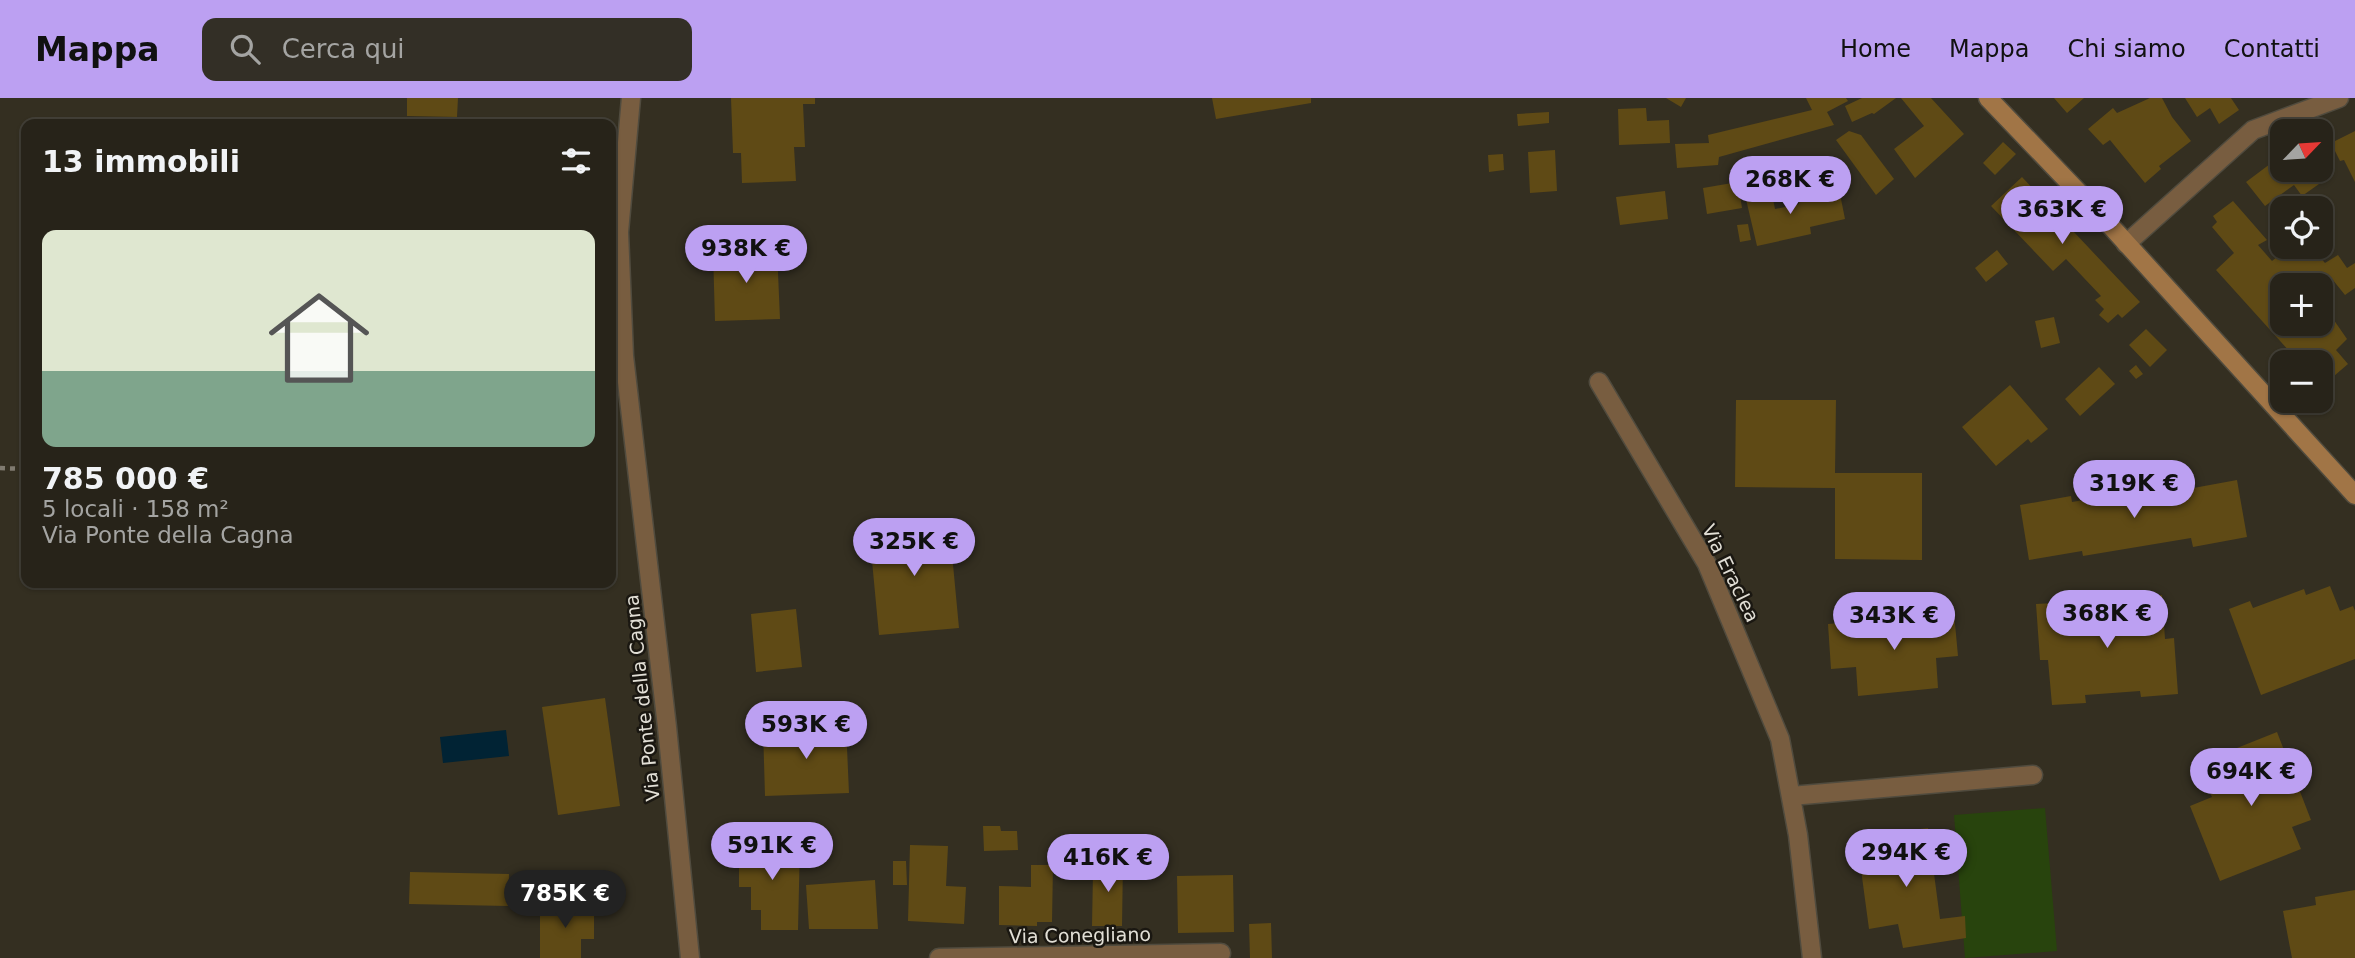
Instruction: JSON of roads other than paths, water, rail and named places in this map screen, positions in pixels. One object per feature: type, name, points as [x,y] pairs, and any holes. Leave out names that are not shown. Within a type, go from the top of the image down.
[{"type":"street","name":"Via Ponte della Cagna","points":[[631,98],[620,232],[624,356],[691,958]]},
{"type":"street","points":[[1988,98],[2126,244],[2355,495]]},
{"type":"street","points":[[2126,244],[2253,130],[2339,98]]},
{"type":"street","name":"Via Eraclea","points":[[1599,382],[1707,564],[1780,740],[1798,835],[1812,958]]},
{"type":"street","points":[[1791,796],[2034,775]]},
{"type":"street","name":"Via Conegliano","points":[[939,958],[1222,953]]},
{"type":"water","points":[[506,730],[509,756],[443,763],[440,737]]}]
